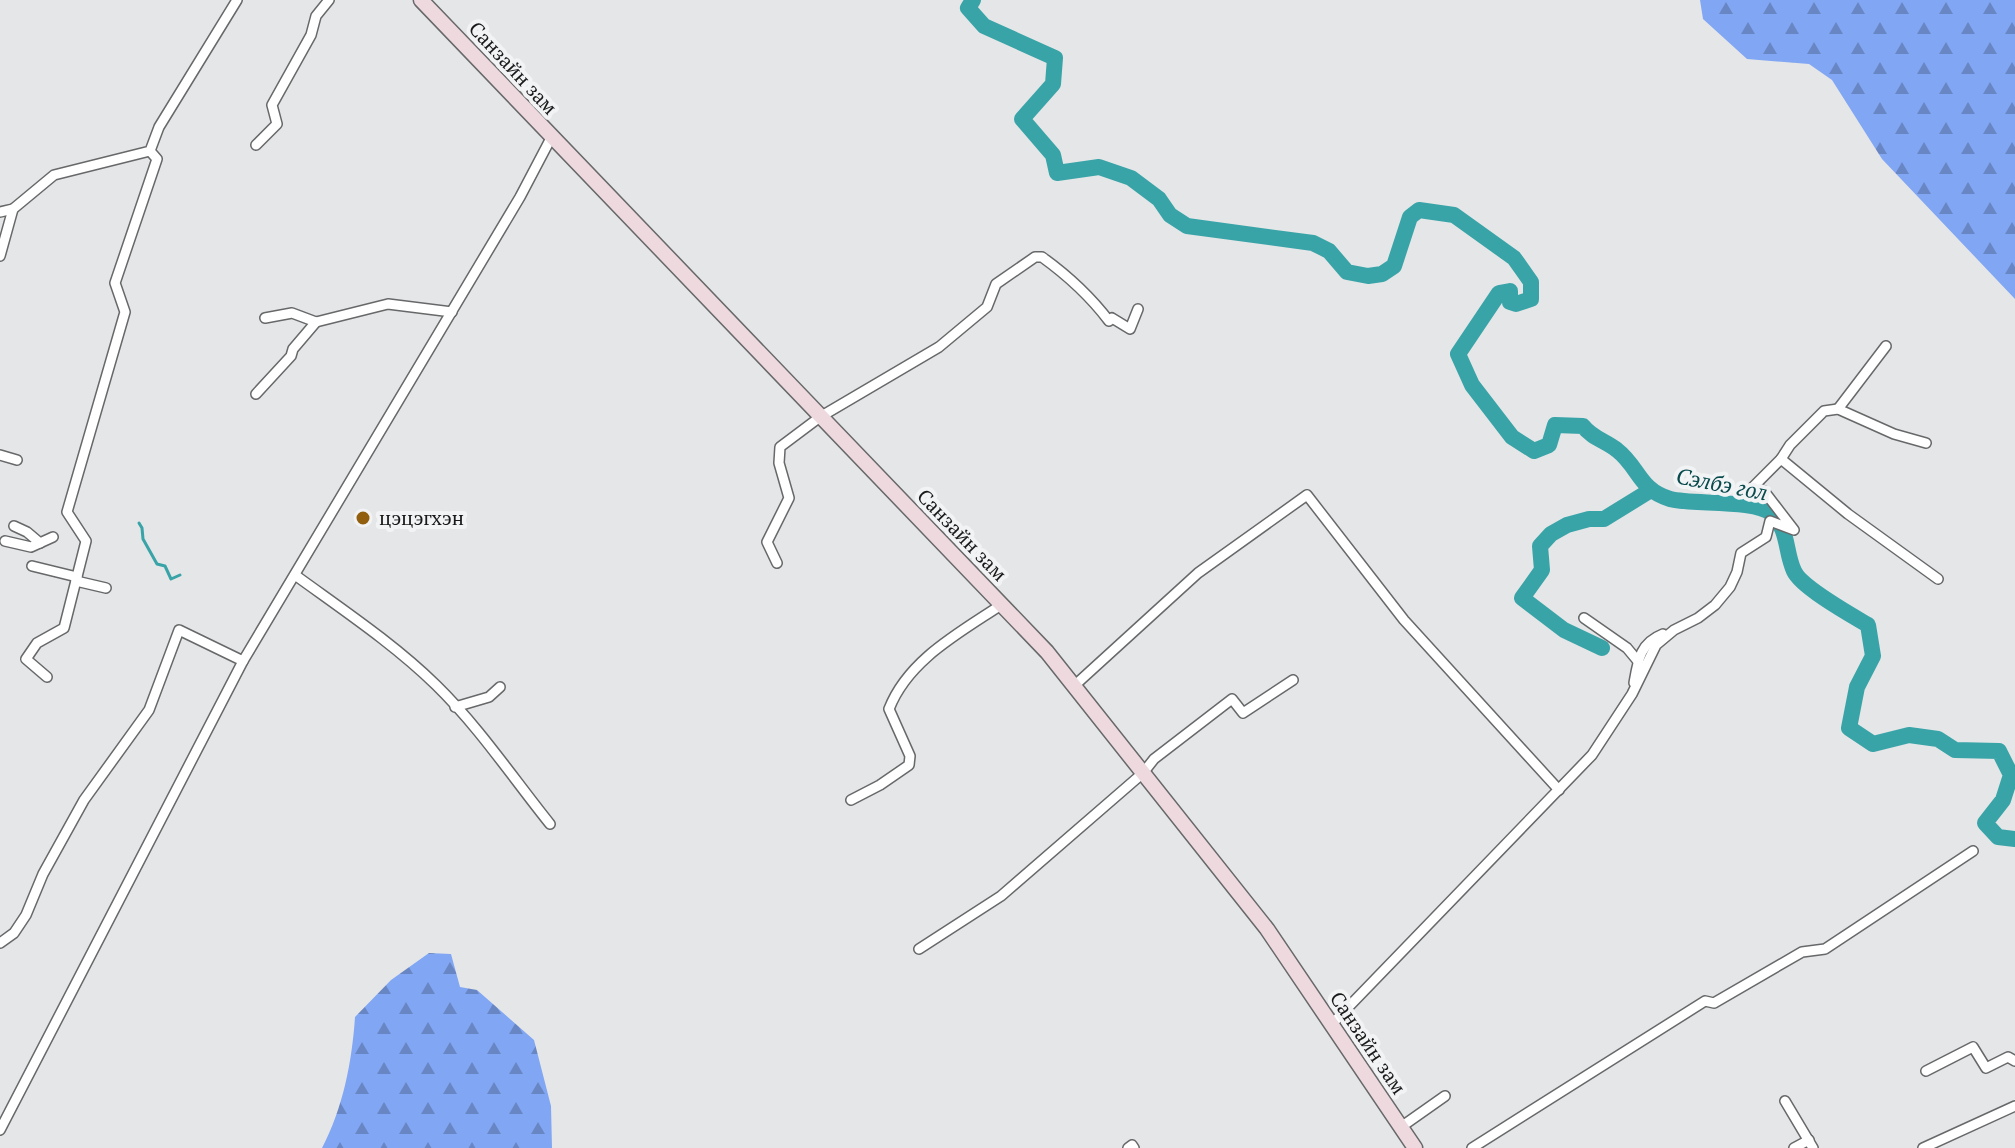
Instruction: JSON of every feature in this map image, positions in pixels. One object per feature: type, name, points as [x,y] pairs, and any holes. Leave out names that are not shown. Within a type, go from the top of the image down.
[{"type":"main road","name":"Санзайн зам","points":[[421,0],[1047,652],[1267,929],[1415,1148]]},
{"type":"street","points":[[150,151],[159,127],[237,0]]},
{"type":"street","points":[[256,145],[277,124],[272,105],[311,35],[316,16],[329,0]]},
{"type":"street","points":[[0,1130],[243,661],[452,312],[551,138]]},
{"type":"street","points":[[0,212],[13,209],[54,175],[150,151]]},
{"type":"street","points":[[47,677],[26,659],[37,643],[64,628],[86,541],[67,512],[125,312],[115,283],[157,159],[150,151]]},
{"type":"street","points":[[0,256],[13,209]]},
{"type":"street","points":[[777,563],[767,542],[789,498],[779,463],[780,447],[820,417],[939,347],[987,307],[996,284],[1035,257],[1042,257],[1093,301],[1109,321],[1112,318],[1130,329],[1138,309]]},
{"type":"street","points":[[265,318],[292,313],[316,322],[388,304],[452,312]]},
{"type":"street","points":[[256,394],[291,356],[293,349],[316,322]]},
{"type":"street","points":[[1838,409],[1886,346]]},
{"type":"street","points":[[1632,694],[1637,660],[1649,642],[1698,618],[1715,605],[1730,587],[1741,553],[1766,537],[1770,521],[1794,530],[1764,491],[1753,487],[1824,411],[1838,409],[1894,434],[1926,443]]},
{"type":"street","points":[[0,455],[17,460]]},
{"type":"street","points":[[1781,459],[1848,514],[1938,579]]},
{"type":"street","points":[[1074,686],[1198,573],[1307,495],[1404,620],[1559,790]]},
{"type":"street","points":[[14,526],[40,543]]},
{"type":"street","points":[[5,541],[31,547],[53,537]]},
{"type":"street","points":[[32,566],[106,588]]},
{"type":"street","points":[[295,575],[378,636],[437,686],[550,824]]},
{"type":"street","points":[[851,800],[909,765],[910,756],[889,709],[908,677],[934,651],[1001,605]]},
{"type":"street","points":[[1584,618],[1627,648],[1637,660]]},
{"type":"street","points":[[0,943],[14,933],[26,915],[43,874],[84,800],[149,710],[179,630],[243,661]]},
{"type":"street","points":[[1331,1025],[1592,755],[1632,694],[1656,645],[1674,630]]},
{"type":"street","points":[[919,949],[1001,896],[1143,773],[1154,759],[1232,699],[1243,713],[1293,680]]},
{"type":"street","points":[[455,707],[489,697],[500,687]]},
{"type":"street","points":[[1472,1148],[1705,1001],[1714,1003],[1802,952],[1825,949],[1973,851]]},
{"type":"street","points":[[1926,1071],[1973,1047],[1986,1068],[2008,1057],[2015,1061]]},
{"type":"street","points":[[1401,1127],[1445,1096]]},
{"type":"street","points":[[1785,1101],[1811,1144],[1794,1148]]},
{"type":"street","points":[[1923,1148],[2015,1106]]},
{"type":"green space","points":[[1700,0],[2015,0],[2015,299],[1882,159],[1832,80],[1809,64],[1747,59],[1703,19]]},
{"type":"green space","points":[[429,953],[451,954],[460,987],[477,990],[534,1040],[551,1106],[552,1148],[322,1148],[336,1117],[345,1084],[355,1017],[391,980]]},
{"type":"waterway","name":"Сэлбэ гол","points":[[973,0],[968,8],[984,26],[1055,58],[1053,84],[1022,119],[1053,155],[1057,173],[1099,167],[1131,178],[1159,199],[1170,215],[1187,226],[1313,243],[1329,251],[1347,272],[1368,276],[1382,274],[1394,266],[1410,217],[1419,210],[1454,215],[1514,258],[1531,282],[1531,299],[1516,304],[1510,302],[1510,291],[1499,293],[1458,354],[1472,385],[1512,437],[1534,451],[1549,445],[1555,425],[1583,426],[1617,450],[1645,484],[1660,495],[1680,501],[1752,506],[1772,514],[1784,534],[1791,564],[1798,578],[1868,625],[1873,656],[1857,687],[1849,728],[1873,744],[1909,735],[1938,739],[1955,750],[1999,751],[2011,775],[2003,800],[1985,823],[1998,837],[2015,839]]},
{"type":"waterway","points":[[1602,648],[1564,630],[1522,598],[1542,570],[1540,546],[1551,534],[1567,525],[1589,519],[1604,519],[1651,490]]},
{"type":"waterway","points":[[139,523],[143,539],[157,564],[165,566],[171,579],[180,575]]},
{"type":"place","name":"цэцэгхэн","points":[[363,518]]}]
